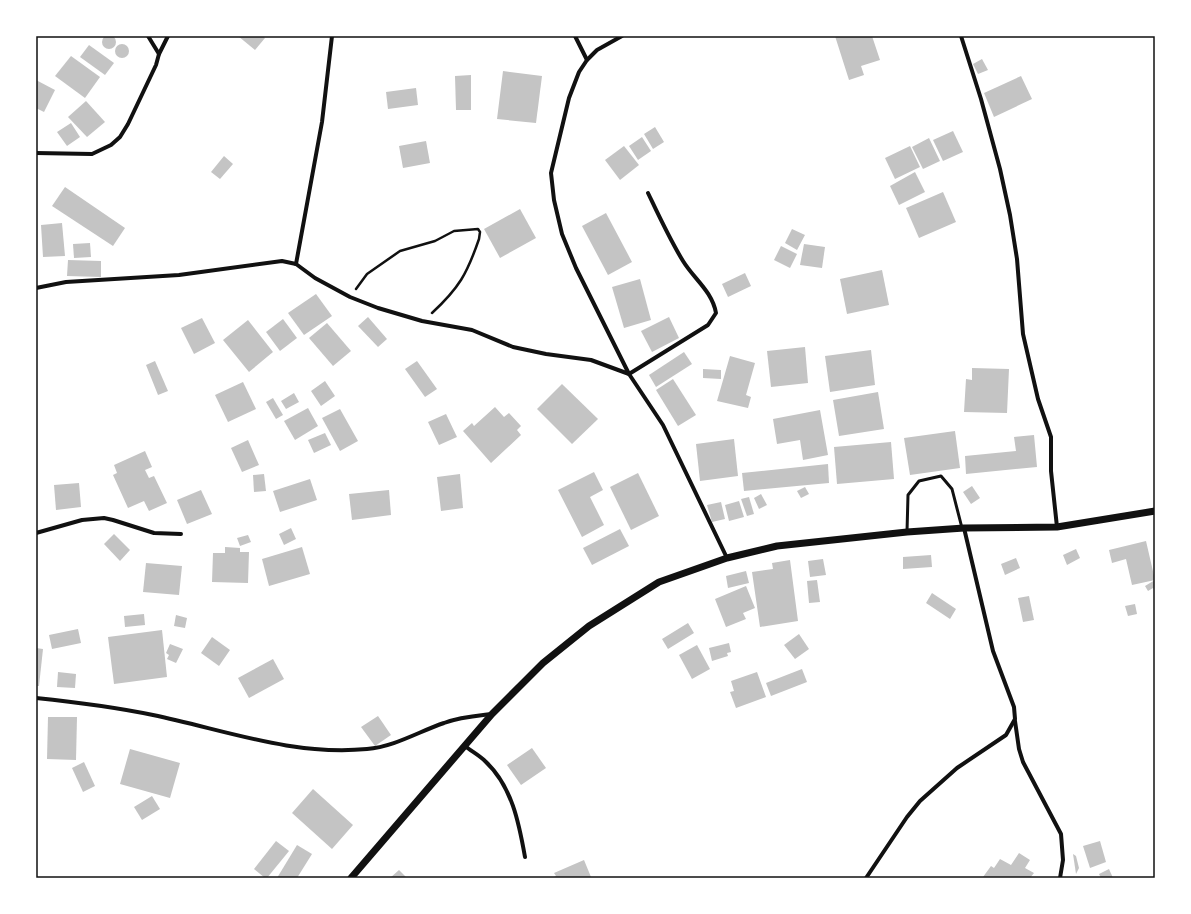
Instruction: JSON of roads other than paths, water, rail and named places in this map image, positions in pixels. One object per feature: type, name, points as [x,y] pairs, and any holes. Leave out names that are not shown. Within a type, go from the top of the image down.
[{"type":"street","points":[[148,36],[159,54]]},
{"type":"street","points":[[36,153],[92,154],[111,145],[120,137],[128,124],[168,36]]},
{"type":"street","points":[[328,36],[331,42]]},
{"type":"street","points":[[296,264],[322,122],[332,36]]},
{"type":"street","points":[[575,36],[587,60]]},
{"type":"street","points":[[622,36],[597,50],[587,60],[579,72],[569,98],[551,173],[554,200],[562,234],[576,268],[629,374],[663,425],[728,558]]},
{"type":"street","points":[[961,36],[989,130],[1010,215],[1017,259],[1023,334],[1038,399],[1051,437],[1051,470],[1057,527]]},
{"type":"street","points":[[629,374],[708,325],[716,312],[714,302],[684,264],[648,193]]},
{"type":"street","points":[[36,288],[66,282],[179,275],[274,262],[296,264],[315,278],[350,297],[378,308],[422,321],[472,330],[512,347],[546,354],[591,360],[629,374]]},
{"type":"street","points":[[351,878],[492,714],[543,663],[589,626],[659,582],[728,558],[777,546],[907,532],[963,528],[1057,527],[1155,511]]},
{"type":"street","points":[[36,533],[82,520],[104,518],[154,533],[181,534]]},
{"type":"street","points":[[963,528],[993,651],[1014,707],[1019,749],[1023,762],[1061,834],[1063,860],[1060,878]]},
{"type":"street","points":[[36,698],[104,706],[154,715],[266,743],[322,750],[368,749],[395,742],[460,718],[492,714]]},
{"type":"street","points":[[866,878],[907,817],[920,801],[957,768],[1006,735],[1015,719]]},
{"type":"street","points":[[465,746],[485,760],[497,774],[508,793],[519,827],[525,857]]},
{"type":"lane","points":[[907,532],[908,495],[919,480],[941,476],[952,489],[963,528]]}]
